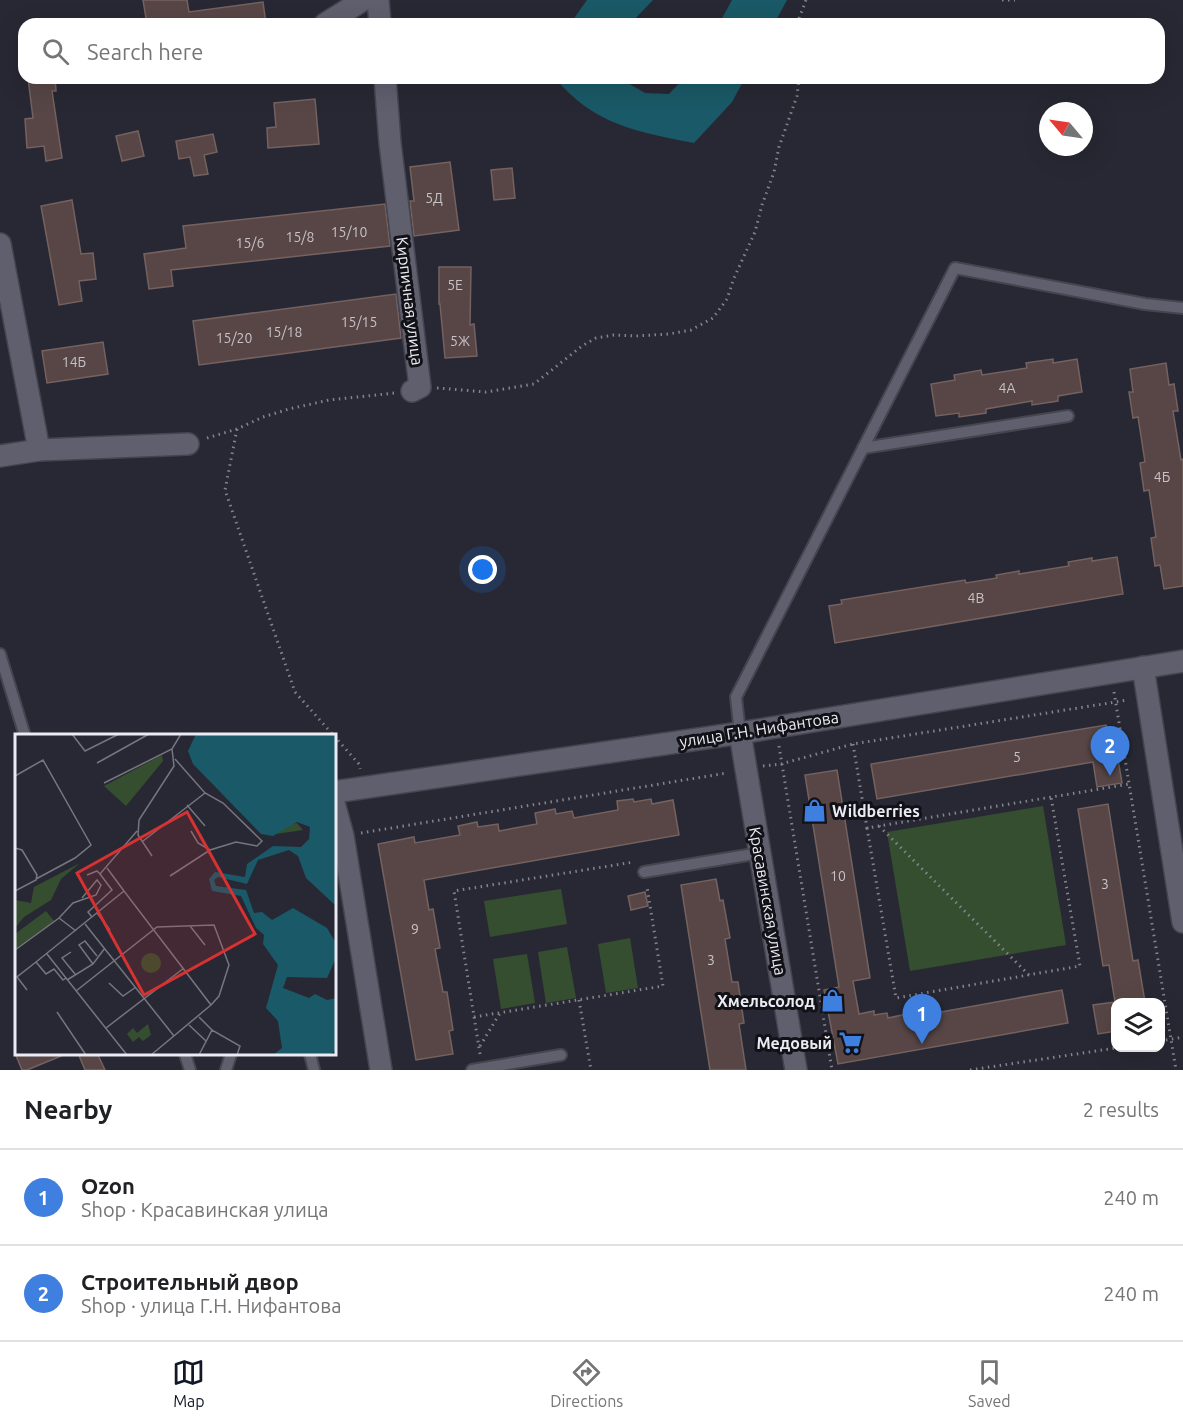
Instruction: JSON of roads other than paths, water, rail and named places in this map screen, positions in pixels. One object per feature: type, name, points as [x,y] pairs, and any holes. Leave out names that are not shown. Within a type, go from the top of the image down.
[{"type":"street","points":[[334,18],[363,0]]},
{"type":"street","points":[[378,0],[380,18]]},
{"type":"street","name":"Кирпичная улица","points":[[385,84],[416,389]]},
{"type":"street","points":[[0,244],[39,450]]},
{"type":"street","points":[[0,456],[39,450],[188,444]]},
{"type":"street","name":"улица Г.Н. Нифантова","points":[[336,792],[740,732],[1183,661]]},
{"type":"street","points":[[1143,667],[1183,922]]},
{"type":"street","name":"Красавинская улица","points":[[740,732],[796,1070]]},
{"type":"street","points":[[336,811],[381,1070]]},
{"type":"lane","points":[[740,732],[736,697],[955,268],[1145,304],[1183,308]]},
{"type":"lane","points":[[864,448],[1068,416]]},
{"type":"lane","points":[[0,654],[26,734]]},
{"type":"lane","points":[[644,872],[760,853]]},
{"type":"lane","points":[[186,1055],[190,1070]]},
{"type":"lane","points":[[226,1070],[230,1055]]},
{"type":"lane","points":[[310,1055],[314,1070]]},
{"type":"lane","points":[[477,1069],[561,1055]]},
{"type":"water","points":[[587,0],[653,0],[636,18],[574,18]]},
{"type":"water","points":[[732,0],[787,0],[777,18],[722,18]]},
{"type":"water","points":[[561,84],[629,84],[645,93],[669,94],[678,84],[742,84],[732,102],[694,143],[654,135],[618,124],[585,106]]},
{"type":"place","name":"Строительный двор","points":[[1110,776]]},
{"type":"place","name":"Wildberries","points":[[814,811]]},
{"type":"place","name":"Хмельсолод","points":[[833,1001]]},
{"type":"place","name":"Медовый","points":[[850,1043]]},
{"type":"place","name":"Ozon","points":[[922,1044]]}]
